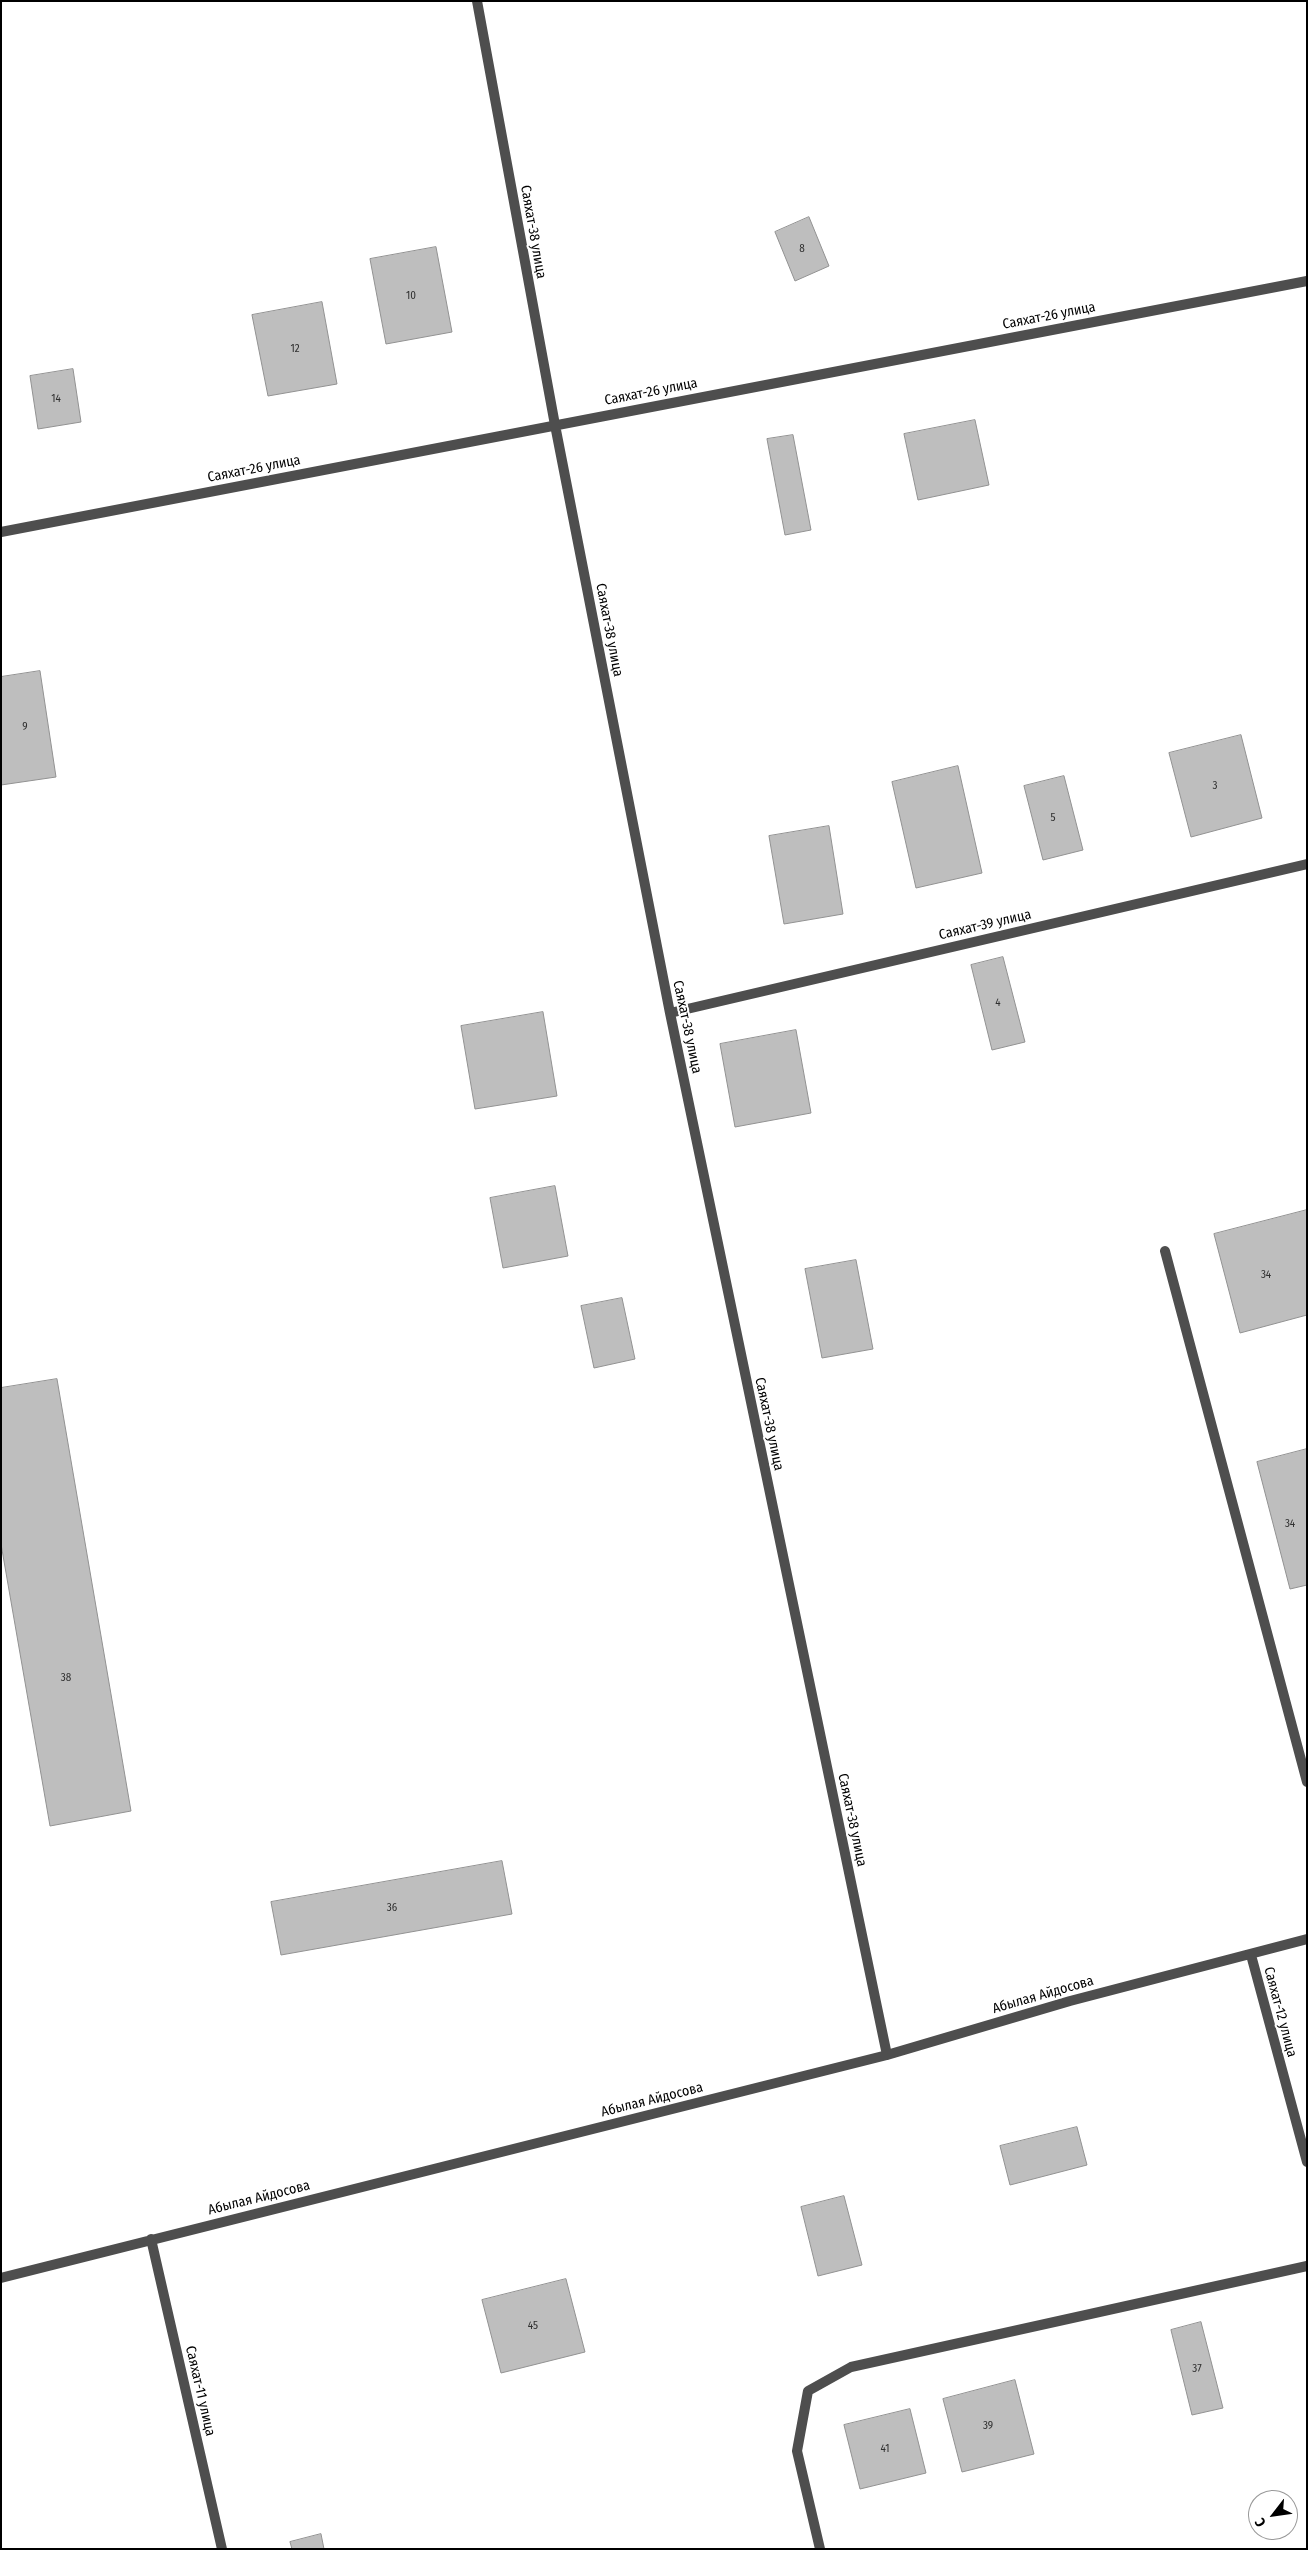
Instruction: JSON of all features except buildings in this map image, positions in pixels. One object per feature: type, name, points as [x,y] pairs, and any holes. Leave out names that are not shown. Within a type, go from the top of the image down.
[{"type":"street","name":"Саяхат-38 улица","points":[[477,1],[555,425],[670,1013],[887,2055]]},
{"type":"street","name":"Саяхат-26 улица","points":[[1,532],[1307,281]]},
{"type":"street","name":"Саяхат-39 улица","points":[[670,1013],[1307,864]]},
{"type":"street","points":[[1166,1251],[1307,1782]]},
{"type":"street","name":"Абылая Айдосова","points":[[1,2278],[887,2055],[1070,2001],[1307,1939]]},
{"type":"street","name":"Саяхат-12 улица","points":[[1251,1955],[1307,2162]]},
{"type":"street","name":"Саяхат-11 улица","points":[[151,2239],[222,2549]]},
{"type":"street","points":[[820,2549],[797,2451],[808,2391],[851,2367],[1307,2266]]}]
